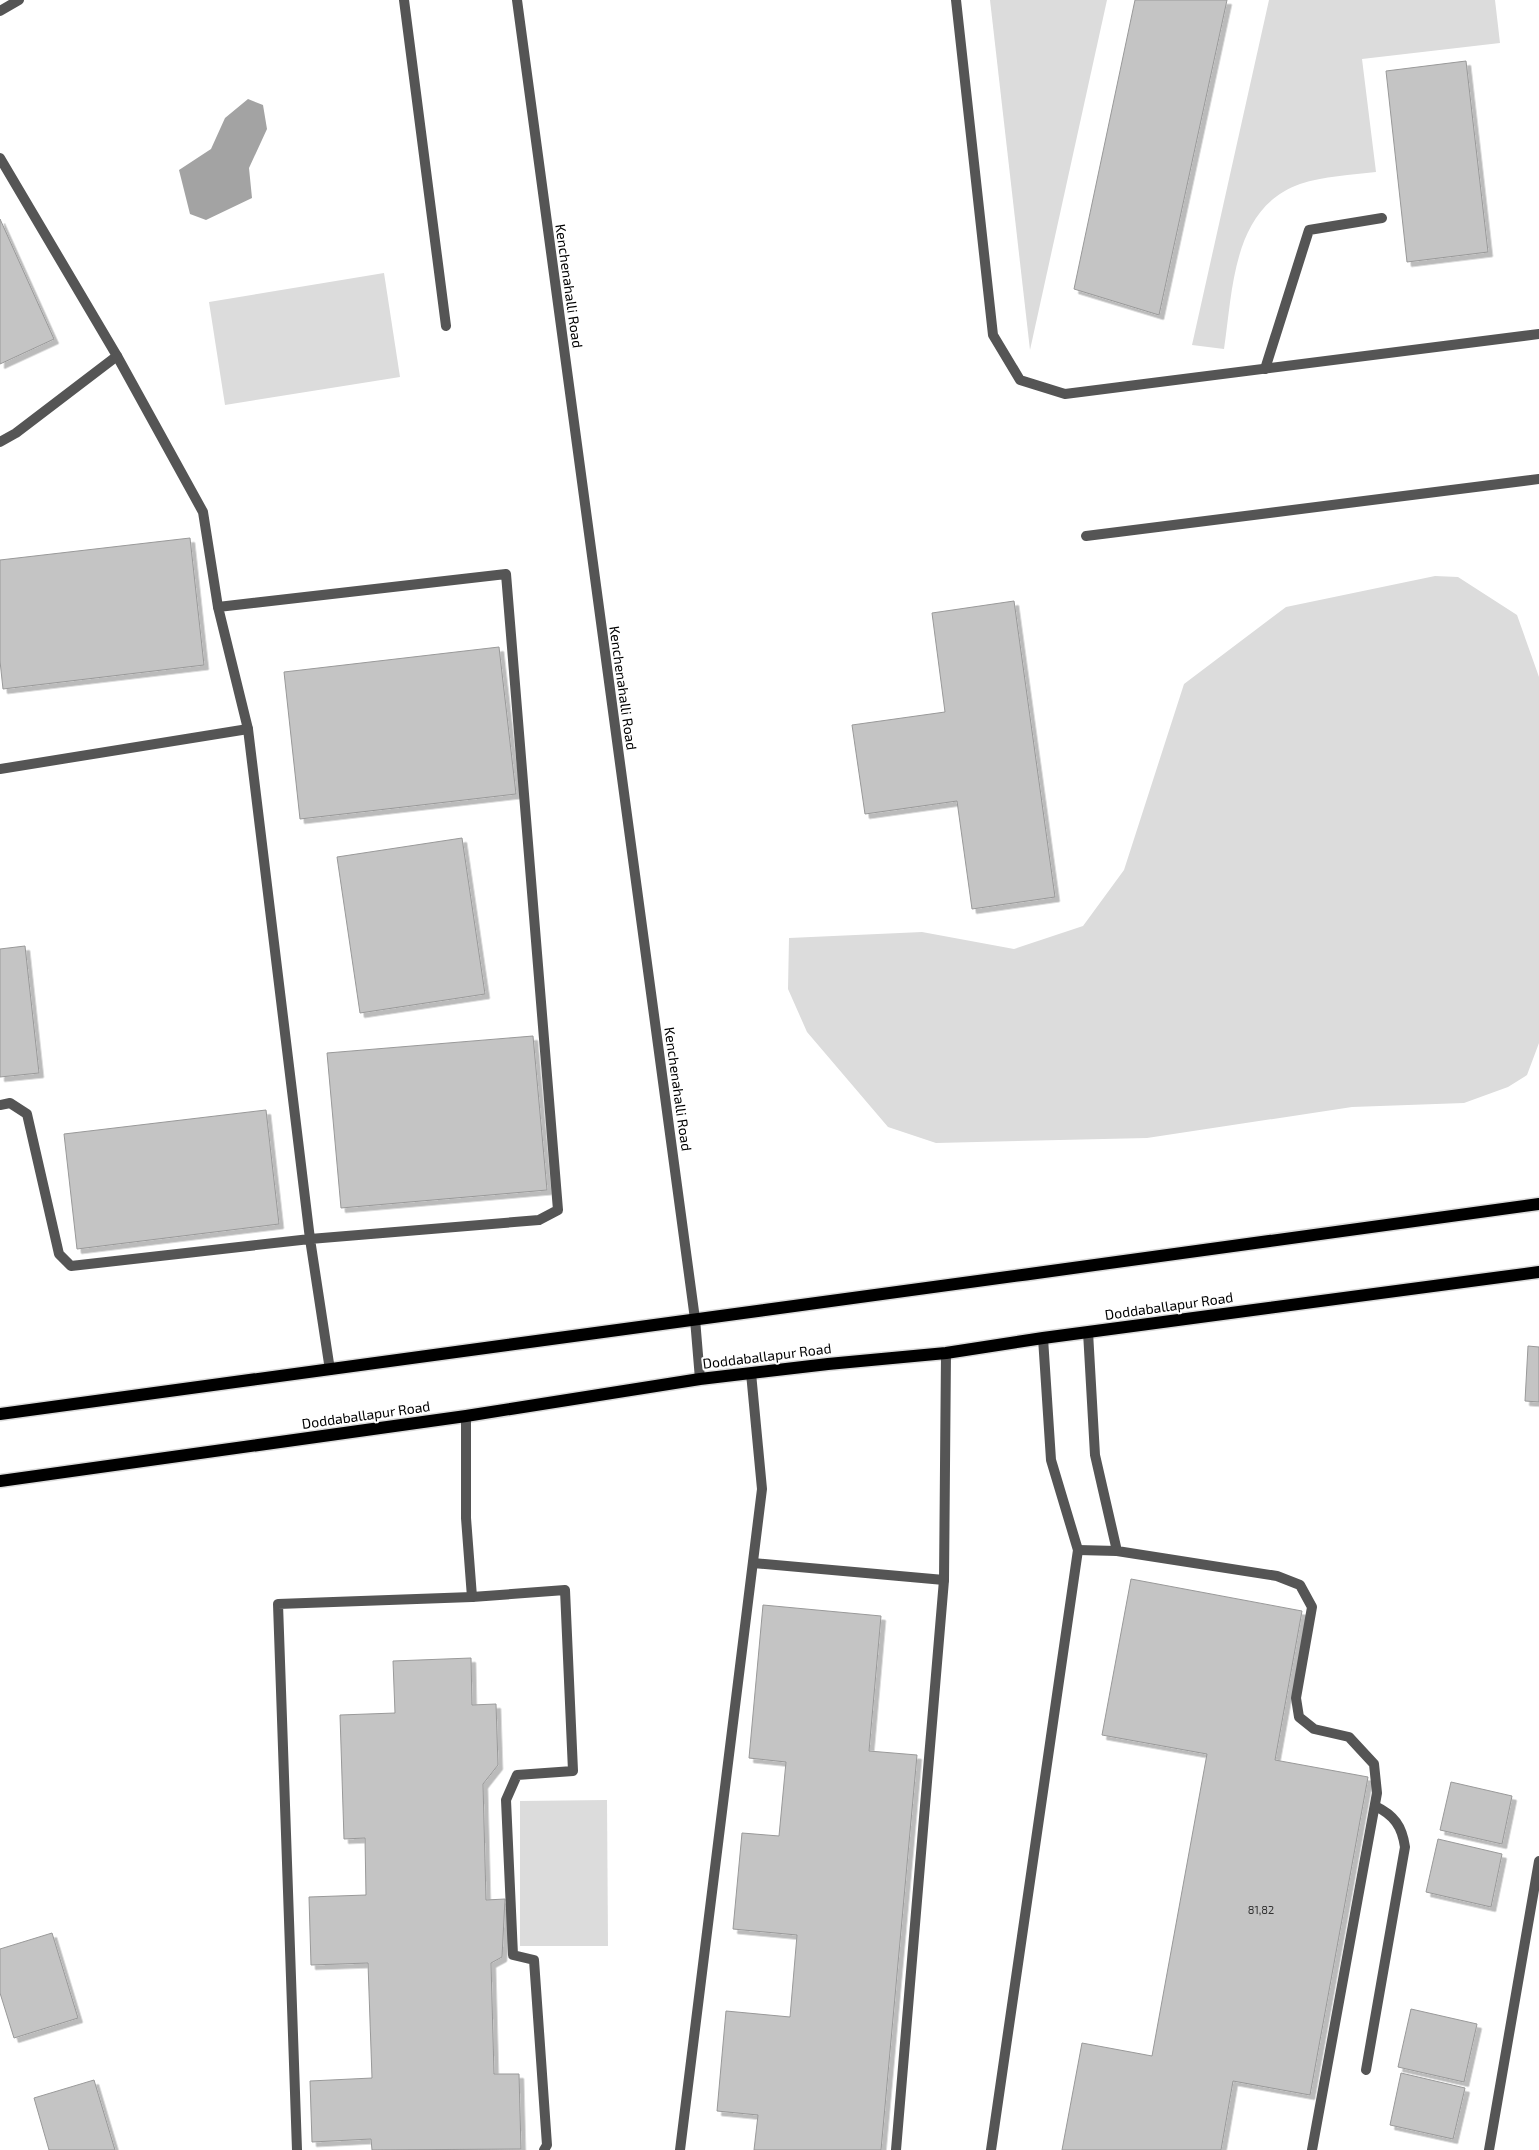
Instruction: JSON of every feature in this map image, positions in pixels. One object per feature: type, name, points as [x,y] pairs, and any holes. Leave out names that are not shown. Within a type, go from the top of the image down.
[{"type":"main road","points":[[0,1414],[1539,1204]]},
{"type":"main road","name":"Doddaballapur Road","points":[[0,1481],[466,1416],[700,1379],[946,1354],[1043,1338],[1539,1272]]},
{"type":"street","points":[[0,12],[19,0]]},
{"type":"street","points":[[404,0],[446,326]]},
{"type":"street","name":"Kenchenahalli Road","points":[[516,0],[695,1319],[700,1379]]},
{"type":"street","points":[[956,0],[993,335],[1020,380],[1065,394],[1539,334]]},
{"type":"street","points":[[0,158],[117,356],[203,512],[218,607],[248,729],[310,1239],[330,1370]]},
{"type":"street","points":[[1265,369],[1309,230],[1382,218]]},
{"type":"street","points":[[0,442],[16,433],[117,356]]},
{"type":"street","points":[[1086,536],[1539,479]]},
{"type":"street","points":[[0,1105],[10,1103],[27,1114],[59,1254],[71,1266],[310,1239],[539,1220],[558,1210],[506,574],[218,607]]},
{"type":"street","points":[[0,769],[248,729]]},
{"type":"street","points":[[1088,1332],[1095,1455],[1117,1551]]},
{"type":"street","points":[[991,2150],[1078,1550],[1051,1460],[1043,1338]]},
{"type":"street","points":[[896,2150],[944,1580],[946,1354]]},
{"type":"street","points":[[680,2150],[762,1489],[751,1373]]},
{"type":"street","points":[[466,1416],[466,1518],[472,1597]]},
{"type":"street","points":[[1078,1550],[1117,1551],[1276,1576],[1300,1585],[1312,1607],[1296,1698],[1299,1717],[1314,1729],[1349,1738],[1374,1764],[1377,1793],[1375,1806],[1312,2150]]},
{"type":"street","points":[[752,1563],[944,1580]]},
{"type":"street","points":[[297,2150],[278,1604],[472,1597],[565,1590],[573,1771],[517,1775],[506,1800],[513,1955],[534,1960],[547,2145],[544,2150]]},
{"type":"street","points":[[1366,2070],[1405,1847],[1398,1822],[1388,1812],[1375,1806]]},
{"type":"street","points":[[1489,2150],[1535,1918],[1539,1861]]},
{"type":"shaded area","points":[[990,0],[1107,0],[1030,350]]},
{"type":"shaded area","points":[[1269,0],[1495,0],[1500,43],[1362,59],[1376,172],[1309,181],[1278,196],[1261,212],[1248,231],[1240,253],[1234,277],[1224,349],[1192,345]]},
{"type":"shaded area","points":[[248,99],[263,105],[267,129],[249,168],[252,198],[206,220],[190,214],[179,170],[211,149],[225,118]]},
{"type":"shaded area","points":[[384,273],[400,377],[225,405],[209,302]]},
{"type":"shaded area","points":[[1435,576],[1458,577],[1517,615],[1539,677],[1539,1043],[1527,1075],[1508,1087],[1464,1103],[1352,1107],[1147,1138],[936,1143],[888,1127],[807,1032],[788,989],[789,938],[922,932],[1014,949],[1083,926],[1124,870],[1184,684],[1286,607]]},
{"type":"shaded area","points":[[607,1800],[608,1946],[520,1946],[520,1801]]},
{"type":"building","points":[[1135,0],[1227,0],[1159,315],[1074,289]]},
{"type":"building","points":[[1466,61],[1488,252],[1407,262],[1386,71]]},
{"type":"building","points":[[0,219],[54,339],[0,364]]},
{"type":"building","points":[[190,538],[204,665],[3,689],[0,661],[0,560]]},
{"type":"building","points":[[1014,601],[1055,897],[972,909],[957,801],[865,814],[852,725],[945,712],[932,613]]},
{"type":"building","points":[[499,647],[516,794],[300,819],[284,672]]},
{"type":"building","points":[[462,838],[485,994],[360,1013],[337,857]]},
{"type":"building","points":[[25,946],[39,1073],[0,1077],[0,949]]},
{"type":"building","points":[[533,1036],[547,1190],[341,1208],[327,1053]]},
{"type":"building","points":[[266,1110],[279,1224],[77,1249],[64,1134]]},
{"type":"building","points":[[1528,1346],[1539,1347],[1539,1402],[1525,1401]]},
{"type":"building","points":[[1131,1579],[1302,1611],[1275,1760],[1368,1777],[1310,2095],[1233,2081],[1221,2150],[1062,2150],[1082,2043],[1152,2056],[1207,1754],[1102,1735]]},
{"type":"building","points":[[763,1605],[881,1616],[869,1751],[917,1755],[881,2150],[754,2150],[758,2115],[717,2111],[726,2011],[790,2017],[797,1935],[733,1929],[742,1833],[779,1836],[786,1762],[749,1758]]},
{"type":"building","points":[[471,1658],[472,1705],[496,1704],[498,1765],[483,1784],[486,1900],[505,1899],[502,1957],[491,1963],[494,2074],[519,2074],[521,2149],[372,2150],[371,2139],[312,2142],[310,2081],[372,2078],[368,1963],[311,1965],[309,1897],[366,1895],[365,1838],[344,1839],[340,1715],[395,1713],[393,1661]]},
{"type":"building","points":[[1451,1782],[1512,1796],[1502,1844],[1440,1830]]},
{"type":"building","points":[[1438,1839],[1502,1854],[1491,1907],[1426,1892]]},
{"type":"building","points":[[52,1933],[78,2018],[14,2038],[0,1993],[0,1949]]},
{"type":"building","points":[[1411,2009],[1477,2024],[1464,2082],[1398,2067]]},
{"type":"building","points":[[1401,2073],[1465,2088],[1453,2139],[1390,2125]]},
{"type":"building","points":[[94,2080],[115,2150],[49,2150],[34,2098]]}]
